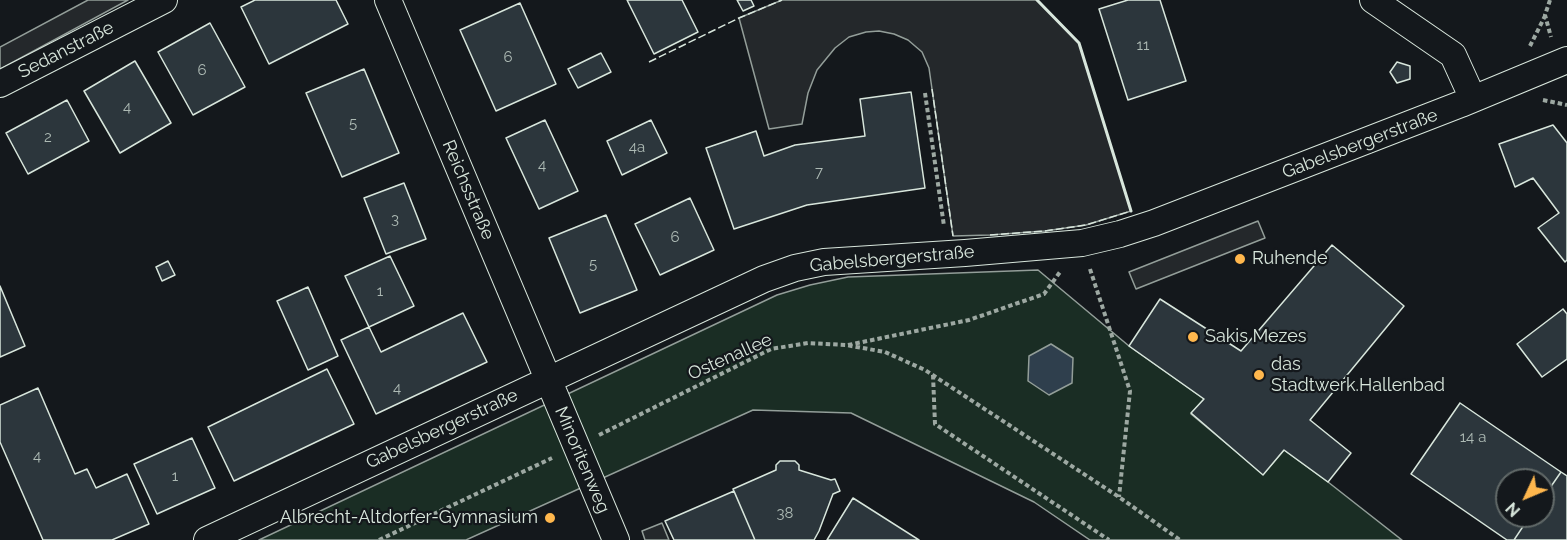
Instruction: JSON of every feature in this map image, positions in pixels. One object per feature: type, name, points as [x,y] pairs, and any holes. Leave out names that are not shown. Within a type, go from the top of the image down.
[{"type":"street","name":"Sedanstraße","points":[[0,84],[164,0]]},
{"type":"street","name":"Reichsstraße","points":[[388,0],[548,379]]},
{"type":"street","points":[[1372,0],[1453,55],[1473,99]]},
{"type":"street","name":"Gabelsbergerstraße","points":[[207,540],[764,279],[795,268],[824,262],[1082,243],[1120,234],[1154,224],[1567,60]]},
{"type":"street","name":"Minoritenweg","points":[[548,379],[616,540]]},
{"type":"path","points":[[925,93],[948,254]]},
{"type":"path","points":[[846,345],[969,320],[1044,294],[1082,243]]},
{"type":"path","points":[[1082,243],[1130,391],[1119,497]]},
{"type":"path","name":"Ostenallee","points":[[379,540],[771,350],[808,343],[846,345],[885,352],[925,370],[1119,497],[1180,540]]},
{"type":"path","points":[[933,375],[935,424],[1109,540]]},
{"type":"green space","points":[[1038,270],[1129,346],[1204,399],[1191,414],[1263,474],[1284,450],[1402,540],[1090,540],[1034,502],[851,413],[753,410],[466,540],[259,540],[777,295],[848,277]]},
{"type":"shaded area","points":[[88,0],[128,0],[0,69],[0,47]]},
{"type":"shaded area","points":[[782,0],[1037,0],[1079,43],[1131,211],[1086,225],[1045,231],[953,236],[929,68],[922,52],[908,40],[894,34],[879,31],[849,37],[835,48],[817,70],[808,93],[802,124],[769,129],[739,18]]},
{"type":"shaded area","points":[[1258,221],[1265,238],[1136,289],[1129,272]]},
{"type":"shaded area","points":[[662,523],[669,540],[645,540],[642,531]]},
{"type":"water","points":[[1051,344],[1073,358],[1072,383],[1049,395],[1028,381],[1029,356]]},
{"type":"building","points":[[255,0],[336,0],[348,24],[269,64],[241,7]]},
{"type":"building","points":[[627,0],[682,0],[698,32],[654,54]]},
{"type":"building","points":[[737,0],[751,0],[754,6],[743,11]]},
{"type":"building","points":[[1128,0],[1160,0],[1186,81],[1128,100],[1099,9]]},
{"type":"building","points":[[520,3],[556,84],[496,111],[460,30]]},
{"type":"building","points":[[210,23],[245,87],[193,115],[158,52]]},
{"type":"building","points":[[601,53],[611,72],[578,88],[568,69]]},
{"type":"building","points":[[135,61],[171,123],[120,153],[84,91]]},
{"type":"building","points":[[1397,62],[1410,66],[1410,79],[1397,83],[1390,72]]},
{"type":"building","points":[[364,69],[399,153],[342,177],[306,93]]},
{"type":"building","points":[[911,92],[925,188],[807,205],[734,229],[706,148],[756,131],[764,156],[795,145],[865,136],[860,99]]},
{"type":"building","points":[[67,100],[89,141],[28,174],[6,133]]},
{"type":"building","points":[[545,120],[578,191],[539,209],[506,138]]},
{"type":"building","points":[[651,120],[667,153],[622,175],[607,141]]},
{"type":"building","points":[[1553,125],[1567,143],[1567,260],[1565,262],[1538,228],[1559,213],[1533,178],[1515,187],[1499,144]]},
{"type":"building","points":[[404,183],[426,239],[386,254],[364,198]]},
{"type":"building","points":[[690,198],[714,250],[660,275],[635,224]]},
{"type":"building","points":[[606,215],[637,290],[580,313],[549,238]]},
{"type":"building","name":"das Stadtwerk.Hallenbad","points":[[1332,245],[1404,306],[1310,420],[1351,453],[1328,482],[1284,450],[1263,475],[1191,413],[1204,399],[1129,346],[1160,299],[1241,351]]},
{"type":"building","points":[[390,256],[414,306],[369,327],[345,276]]},
{"type":"building","points":[[168,261],[175,275],[162,281],[156,267]]},
{"type":"building","points":[[0,286],[25,346],[0,357]]},
{"type":"building","points":[[308,287],[338,356],[308,370],[277,301]]},
{"type":"building","points":[[1563,309],[1567,314],[1567,359],[1542,377],[1517,344]]},
{"type":"building","points":[[463,313],[487,362],[376,414],[341,340],[369,327],[381,352]]},
{"type":"building","points":[[327,369],[354,424],[234,481],[208,427]]},
{"type":"building","points":[[38,388],[75,474],[87,469],[96,488],[127,474],[149,524],[112,540],[43,540],[0,442],[0,405]]},
{"type":"building","points":[[1460,403],[1561,472],[1555,481],[1555,468],[1495,468],[1495,528],[1522,528],[1514,540],[1507,540],[1411,474]]},
{"type":"building","points":[[192,438],[215,488],[157,514],[134,464]]},
{"type":"building","points":[[780,461],[795,461],[799,465],[799,470],[831,480],[835,479],[840,491],[833,494],[814,540],[755,540],[733,489],[776,470],[776,465]]},
{"type":"building","points":[[1561,472],[1567,476],[1567,540],[1514,540],[1522,528],[1555,528],[1555,481]]},
{"type":"building","points":[[734,491],[755,540],[674,540],[665,521]]},
{"type":"building","points":[[853,498],[919,540],[827,540]]},
{"type":"fence","points":[[649,62],[739,18],[782,0]]},
{"type":"fence","points":[[932,89],[953,236]]},
{"type":"fence","points":[[990,235],[1086,225],[1131,211]]},
{"type":"wall","points":[[1037,0],[1079,43],[1131,211]]},
{"type":"place","name":"Ruhende","points":[[1240,259]]},
{"type":"place","name":"Sakis Mezes","points":[[1193,337]]},
{"type":"place","name":"das Stadtwerk.Hallenbad","points":[[1259,375]]},
{"type":"place","name":"Albrecht-Altdorfer-Gymnasium","points":[[550,518]]}]
